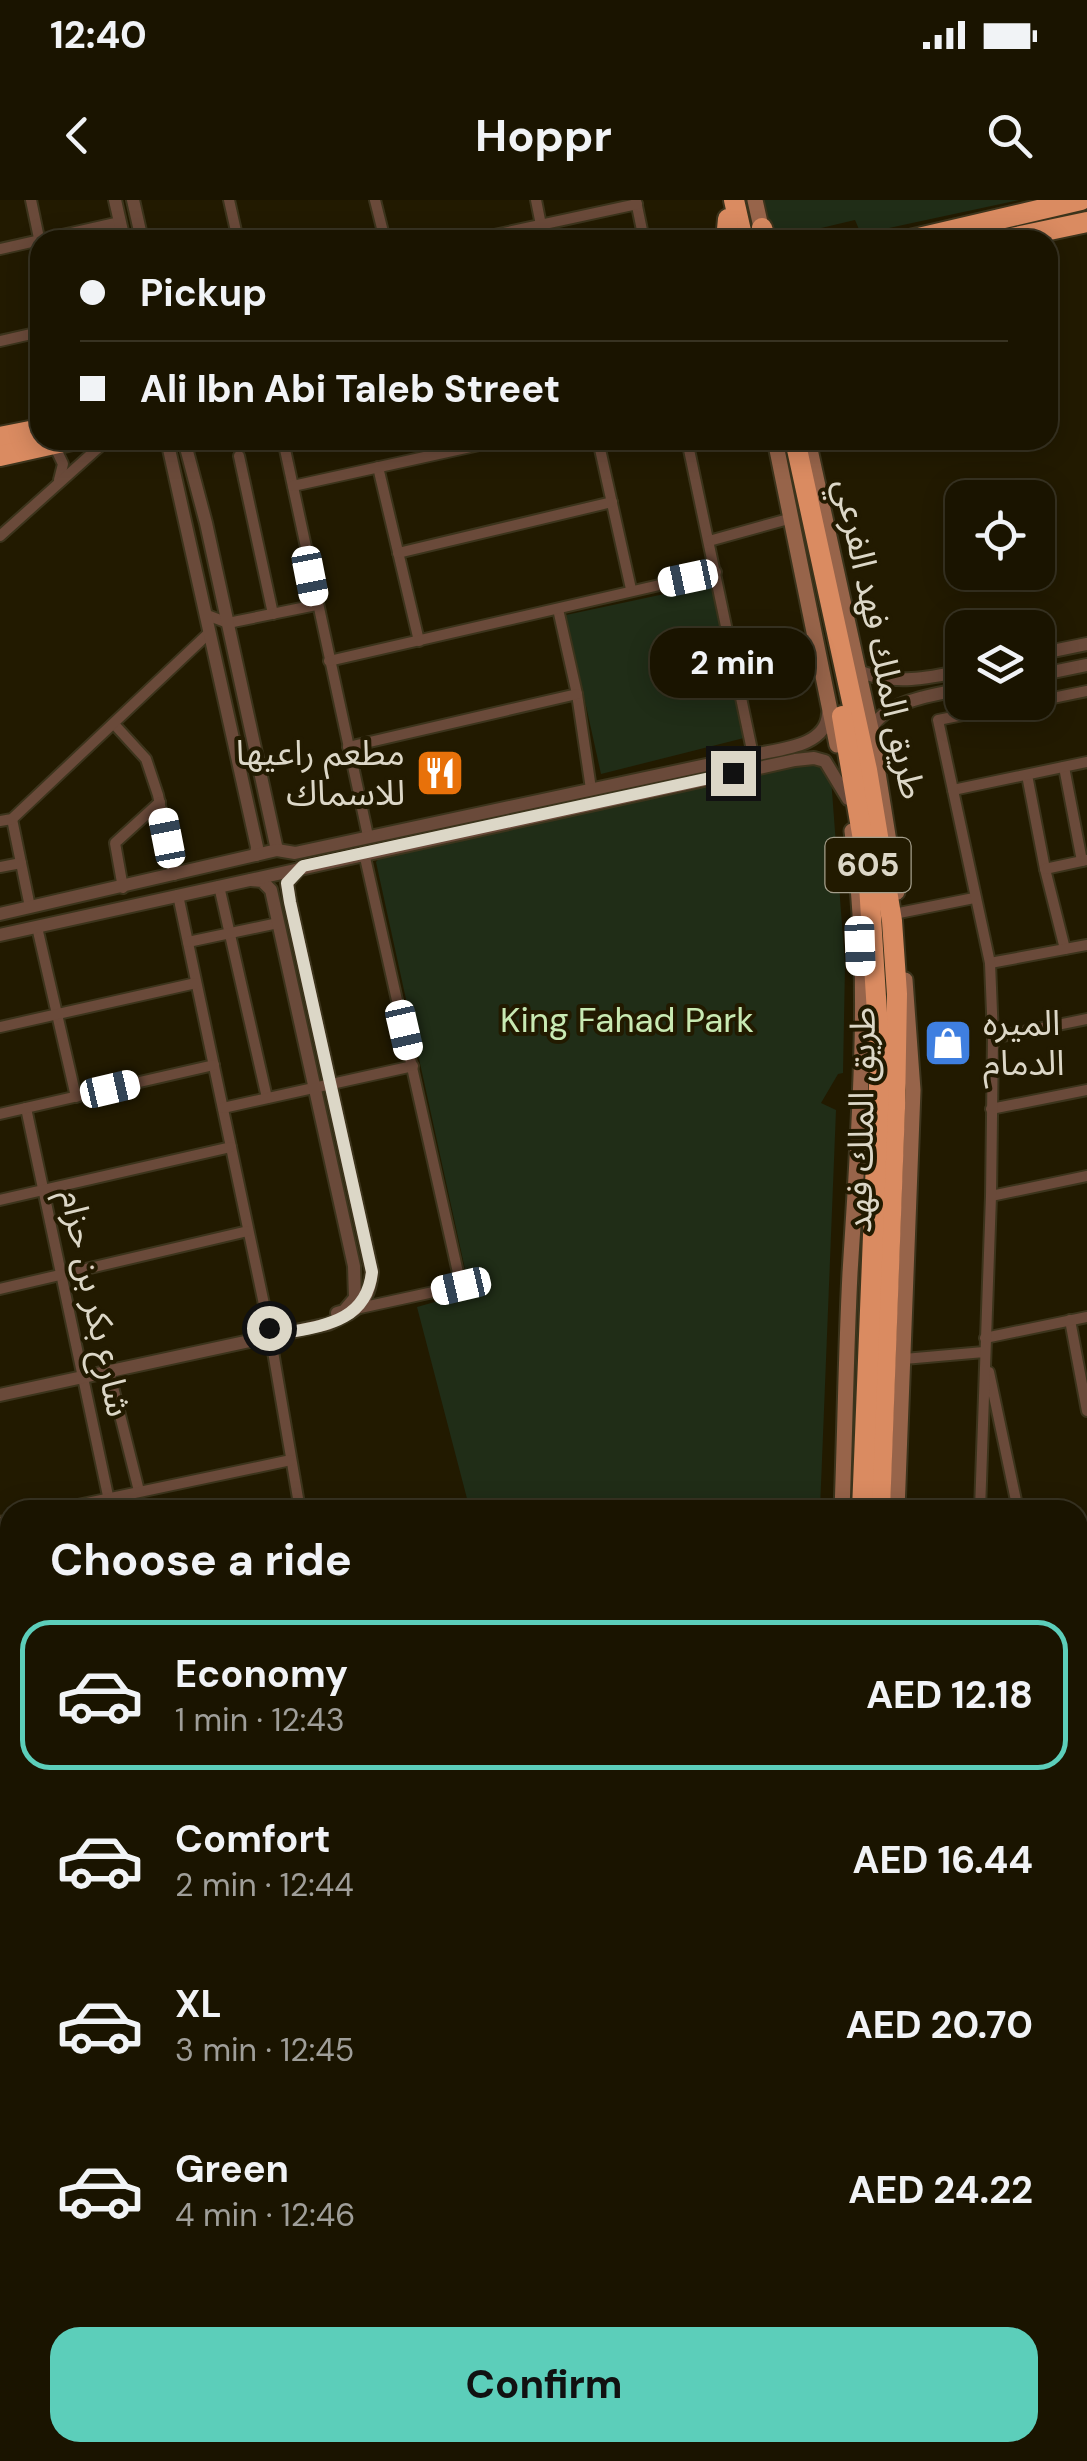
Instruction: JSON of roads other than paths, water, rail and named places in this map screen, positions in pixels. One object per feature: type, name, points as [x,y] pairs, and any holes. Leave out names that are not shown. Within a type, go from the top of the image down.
[{"type":"highway","points":[[743,200],[758,230]]},
{"type":"highway","points":[[953,230],[1081,200]]},
{"type":"highway","points":[[1049,230],[1087,222]]},
{"type":"highway","points":[[0,437],[30,438]]},
{"type":"highway","points":[[0,456],[30,446]]},
{"type":"highway","name":"طريق الملك فهد","points":[[788,450],[820,594],[868,868],[880,1061],[880,1500]]},
{"type":"highway","name":"طريق الملك فهد","points":[[798,450],[830,591],[892,921],[895,1108],[863,1500]]},
{"type":"highway","points":[[875,818],[899,914],[905,1005],[895,1108]]},
{"type":"highway","points":[[858,872],[880,1061]]},
{"type":"main road","points":[[755,200],[760,230]]},
{"type":"main road","name":"طريق الملك فهد الفرعي","points":[[776,450],[848,800],[858,872],[861,1099],[849,1292],[842,1500]]},
{"type":"main road","name":"طريق الملك فهد الفرعي","points":[[810,450],[870,729],[899,914],[913,1090],[897,1500]]},
{"type":"street","points":[[32,200],[38,230]]},
{"type":"street","points":[[116,200],[122,230]]},
{"type":"street","points":[[133,200],[140,230]]},
{"type":"street","points":[[230,200],[236,230]]},
{"type":"street","points":[[375,200],[382,230]]},
{"type":"street","points":[[536,200],[541,225]]},
{"type":"street","points":[[517,230],[636,202],[642,230]]},
{"type":"street","points":[[86,230],[120,222]]},
{"type":"street","points":[[0,249],[30,243]]},
{"type":"street","points":[[0,341],[30,334]]},
{"type":"street","points":[[59,450],[64,474]]},
{"type":"street","points":[[0,536],[94,450]]},
{"type":"street","points":[[170,450],[257,846],[256,856]]},
{"type":"street","points":[[187,450],[277,850]]},
{"type":"street","points":[[285,450],[368,836]]},
{"type":"street","points":[[293,486],[450,450]]},
{"type":"street","points":[[600,450],[632,589]]},
{"type":"street","points":[[689,450],[753,755]]},
{"type":"street","points":[[238,456],[273,614]]},
{"type":"street","points":[[378,467],[419,640]]},
{"type":"street","points":[[398,552],[612,502]]},
{"type":"street","points":[[709,541],[792,518]]},
{"type":"street","points":[[329,661],[716,572]]},
{"type":"street","points":[[207,615],[228,624],[316,605]]},
{"type":"street","points":[[558,609],[577,694],[590,789]]},
{"type":"street","points":[[30,906],[6,820],[210,632]]},
{"type":"street","points":[[1055,651],[1087,644]]},
{"type":"street","points":[[854,656],[861,672],[876,678],[899,680],[945,673]]},
{"type":"street","points":[[1055,672],[1087,665]]},
{"type":"street","points":[[1055,697],[1087,691]]},
{"type":"street","points":[[348,748],[577,694]]},
{"type":"street","points":[[870,729],[878,716],[894,708],[945,694]]},
{"type":"street","points":[[799,744],[824,730],[829,702]]},
{"type":"street","points":[[945,719],[938,720],[990,964],[992,1196],[980,1500]]},
{"type":"street","points":[[114,724],[146,759],[160,802],[174,875]]},
{"type":"street","points":[[0,914],[277,850],[295,852],[799,744],[815,744],[817,748],[816,754],[802,759],[0,934]]},
{"type":"street","points":[[802,759],[826,760],[848,800]]},
{"type":"street","points":[[953,790],[1087,762]]},
{"type":"street","points":[[1045,869],[1085,860],[1064,767]]},
{"type":"street","points":[[1027,775],[1065,949]]},
{"type":"street","points":[[123,888],[115,843],[160,802]]},
{"type":"street","points":[[0,1387],[269,1332],[328,1324],[360,1308],[461,1286],[364,853]]},
{"type":"street","points":[[0,867],[21,863]]},
{"type":"street","points":[[303,866],[287,883],[372,1272],[370,1290],[360,1308]]},
{"type":"street","points":[[0,1395],[84,1372],[109,1371],[269,1332],[344,1311],[355,1298],[354,1266],[271,890],[262,881],[248,879]]},
{"type":"street","points":[[219,886],[267,1098]]},
{"type":"street","points":[[178,895],[269,1332],[298,1500]]},
{"type":"street","points":[[899,914],[974,898]]},
{"type":"street","points":[[188,942],[278,923]]},
{"type":"street","points":[[37,927],[76,1097]]},
{"type":"street","points":[[990,964],[1087,945]]},
{"type":"street","points":[[0,1026],[196,983]]},
{"type":"street","points":[[993,1038],[1087,1019]]},
{"type":"street","points":[[0,1114],[214,1066]]},
{"type":"street","points":[[223,1108],[412,1066]]},
{"type":"street","points":[[991,1110],[1087,1090]]},
{"type":"street","name":"شارع بكر بن حزام","points":[[26,1108],[109,1500]]},
{"type":"street","points":[[0,1200],[231,1148]]},
{"type":"street","points":[[992,1196],[1087,1176]]},
{"type":"street","points":[[0,1289],[248,1231]]},
{"type":"street","points":[[985,1338],[1087,1317]]},
{"type":"street","points":[[1070,1320],[1087,1411]]},
{"type":"street","points":[[904,1358],[984,1352]]},
{"type":"street","points":[[984,1352],[1016,1500]]},
{"type":"street","points":[[109,1371],[138,1491]]},
{"type":"street","points":[[96,1500],[291,1460]]},
{"type":"place","name":"مطعم راعيها للاسماك","points":[[440,773]]},
{"type":"place","name":"الميره الدمام","points":[[948,1043]]},
{"type":"park label","name":"King Fahad Park","points":[[627,1020]]}]
